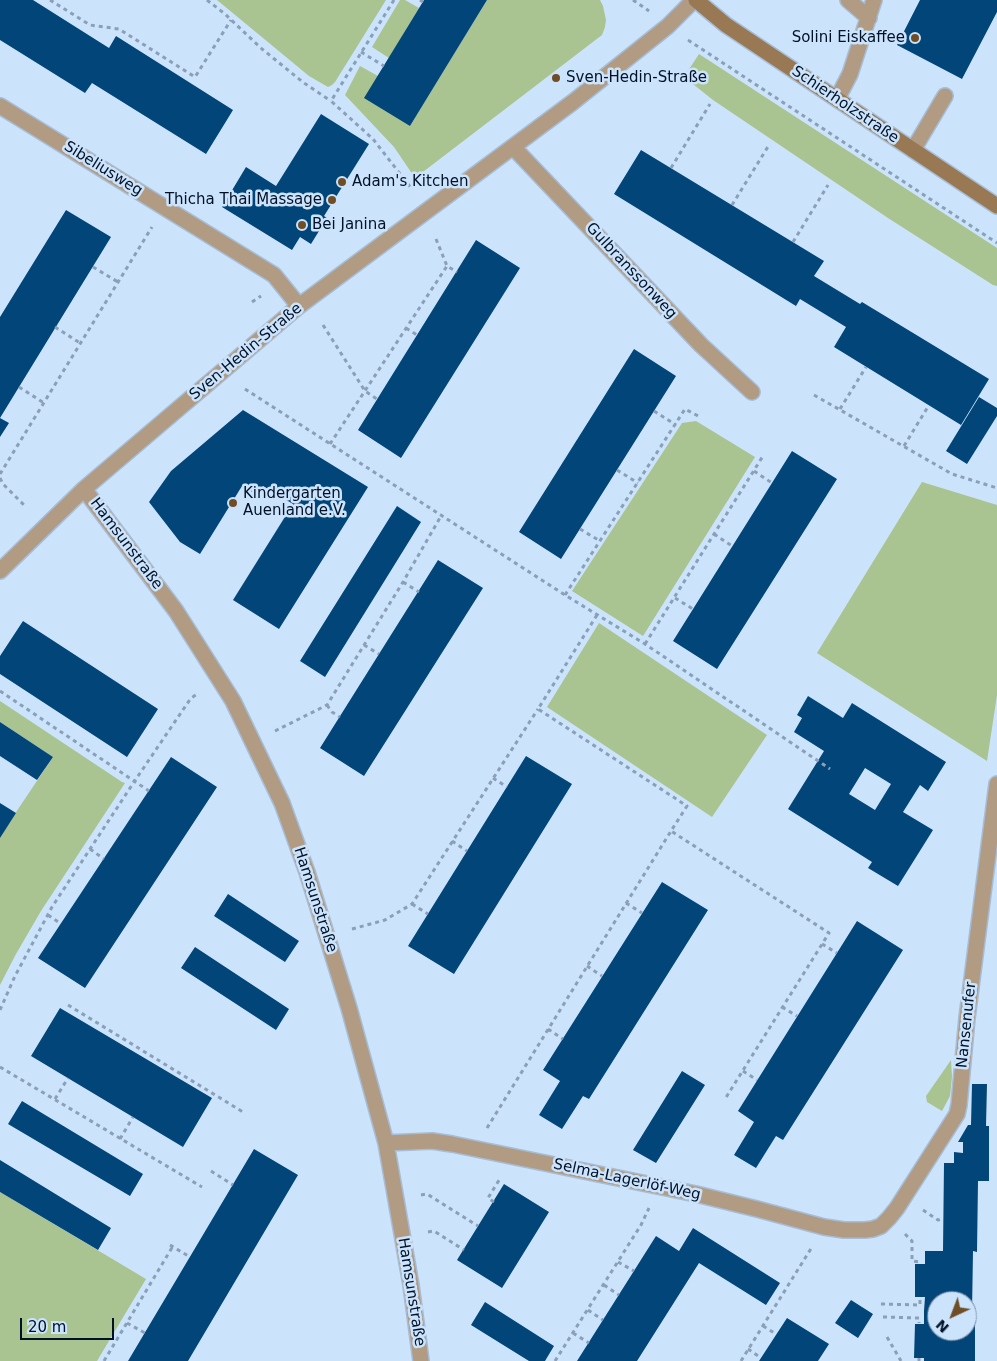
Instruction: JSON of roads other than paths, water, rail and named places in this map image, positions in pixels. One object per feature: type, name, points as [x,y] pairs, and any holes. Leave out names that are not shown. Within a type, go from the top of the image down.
[{"type":"street","name":"Schierholzstraße","points":[[695,0],[726,25],[997,205]]},
{"type":"street","name":"Sven-Hedin-Straße","points":[[0,572],[84,489],[299,306],[573,102],[641,49],[695,0]]},
{"type":"street","points":[[848,0],[868,18]]},
{"type":"street","points":[[837,99],[850,74],[874,0]]},
{"type":"street","points":[[914,150],[945,96]]},
{"type":"street","name":"Sibeliusweg","points":[[0,106],[274,275],[299,306]]},
{"type":"street","name":"Gulbranssonweg","points":[[513,147],[701,345],[752,392]]},
{"type":"street","name":"Hamsunstraße","points":[[84,489],[176,611],[232,701],[282,803],[307,872],[349,1008],[386,1143],[411,1285],[421,1361]]},
{"type":"street","name":"Nansenufer","points":[[865,1230],[881,1226],[897,1208],[957,1114],[970,990],[997,784]]},
{"type":"street","name":"Selma-Lagerlöf-Weg","points":[[386,1143],[432,1141],[469,1147],[704,1196],[824,1227],[844,1230],[865,1230]]},
{"type":"place","name":"Solini Eiskaffee","points":[[915,38]]},
{"type":"place","name":"Sven-Hedin-Straße","points":[[556,78]]},
{"type":"place","name":"Adam's Kitchen","points":[[342,182]]},
{"type":"place","name":"Thicha Thai Massage","points":[[332,200]]},
{"type":"place","name":"Bei Janina","points":[[302,225]]},
{"type":"place","name":"Kindergarten Auenland e.V.","points":[[233,503]]}]
